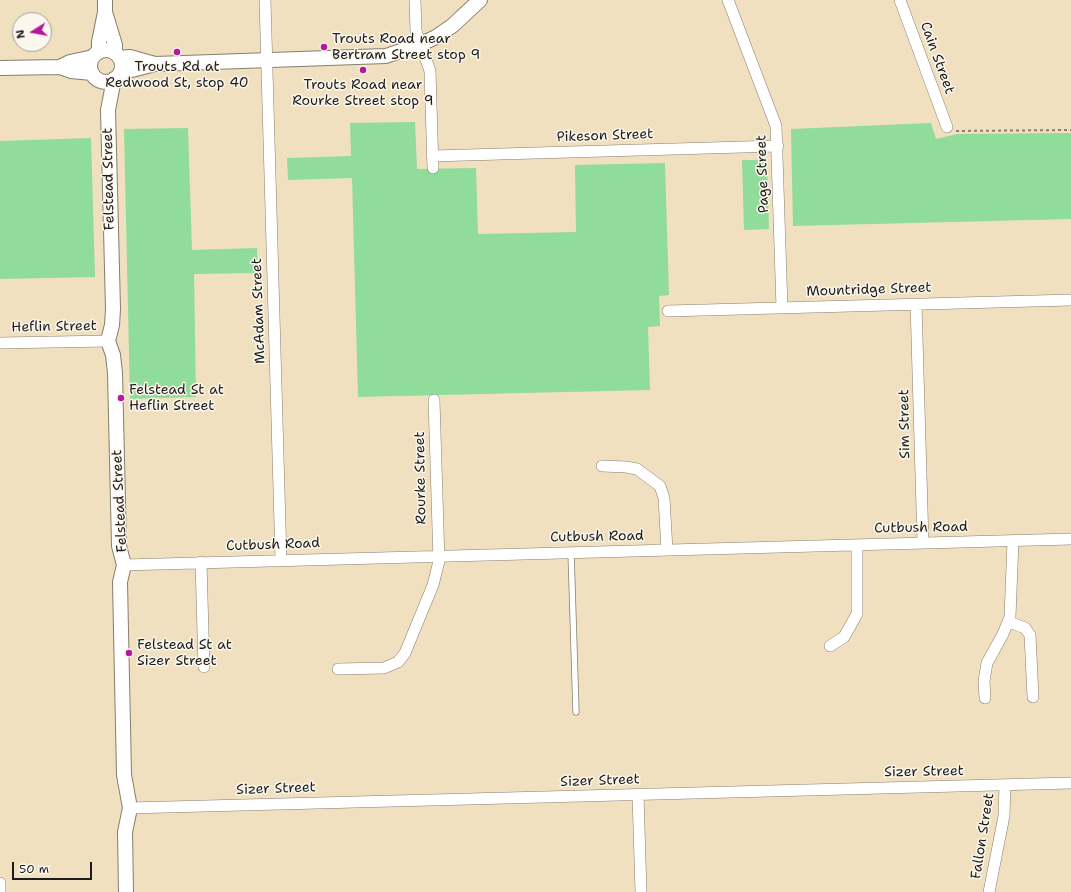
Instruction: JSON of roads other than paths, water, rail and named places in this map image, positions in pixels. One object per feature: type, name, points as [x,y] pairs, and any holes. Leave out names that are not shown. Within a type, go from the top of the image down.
[{"type":"street","name":"McAdam Street","points":[[265,0],[281,560]]},
{"type":"street","points":[[415,0],[416,30],[430,71],[433,168]]},
{"type":"street","points":[[0,68],[60,67],[109,81],[117,76],[155,64],[373,58],[396,54],[421,44],[452,26],[480,0]]},
{"type":"street","name":"Page Street","points":[[728,0],[774,118],[778,146],[782,308]]},
{"type":"street","name":"Cain Street","points":[[900,0],[947,127]]},
{"type":"street","points":[[95,76],[91,62],[96,55],[105,6]]},
{"type":"street","points":[[105,6],[117,55],[122,68],[117,76]]},
{"type":"street","points":[[60,67],[70,62],[96,55],[107,50],[117,55],[155,64]]},
{"type":"street","name":"Felstead Street","points":[[95,76],[108,110]]},
{"type":"street","name":"Felstead Street","points":[[117,76],[108,110],[113,309],[112,325],[108,341],[113,355],[119,546],[124,565],[120,579],[124,767],[126,792],[130,808],[125,836],[126,892]]},
{"type":"street","name":"Pikeson Street","points":[[432,156],[778,146]]},
{"type":"street","name":"Mountridge Street","points":[[668,311],[1071,300]]},
{"type":"street","name":"Sim Street","points":[[916,304],[923,543]]},
{"type":"street","name":"Heflin Street","points":[[0,343],[108,341]]},
{"type":"street","name":"Rourke Street","points":[[338,669],[384,668],[394,665],[402,658],[433,585],[438,569],[434,400]]},
{"type":"street","points":[[602,466],[626,467],[637,470],[660,486],[664,498],[667,550]]},
{"type":"street","name":"Cutbush Road","points":[[124,565],[438,555],[1071,539]]},
{"type":"street","points":[[985,698],[984,681],[987,663],[1009,622],[1013,541]]},
{"type":"street","points":[[830,646],[844,637],[857,614],[857,545]]},
{"type":"street","points":[[202,562],[204,668]]},
{"type":"street","points":[[1009,622],[1025,628],[1030,635],[1033,697]]},
{"type":"street","name":"Sizer Street","points":[[130,808],[1071,784]]},
{"type":"street","name":"Fallon Street","points":[[989,892],[1004,816],[1005,785]]},
{"type":"street","points":[[638,795],[641,892]]},
{"type":"street","points":[[0,883],[0,892]]},
{"type":"lane","points":[[571,552],[576,712]]},
{"type":"place","name":"Trouts Road near Bertram Street stop 9","points":[[324,47]]},
{"type":"place","name":"Trouts Rd at Redwood St, stop 40","points":[[177,52]]},
{"type":"place","name":"Trouts Road near Rourke Street stop 9","points":[[363,70]]},
{"type":"place","name":"Felstead St at Heflin Street","points":[[121,398]]},
{"type":"place","name":"Felstead St at Sizer Street","points":[[129,653]]}]
